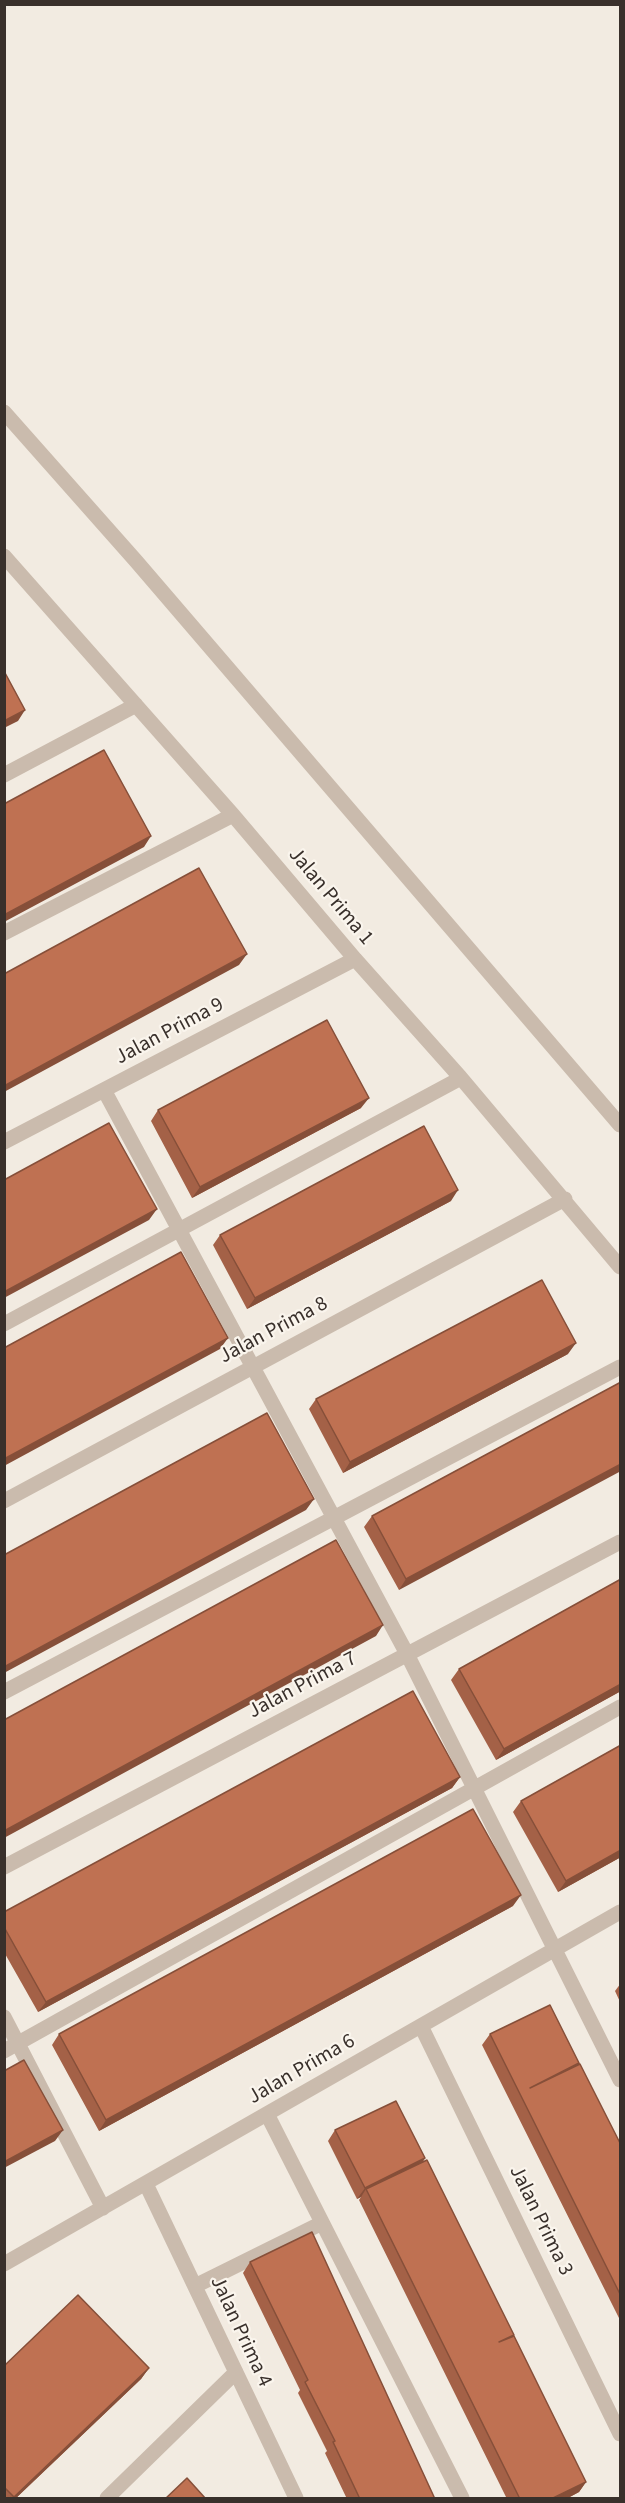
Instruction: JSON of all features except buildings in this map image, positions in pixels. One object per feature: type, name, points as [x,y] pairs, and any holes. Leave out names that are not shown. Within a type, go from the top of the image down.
[{"type":"street","points":[[4,412],[136,561],[621,1125]]},
{"type":"street","name":"Jalan Prima 1","points":[[6,562],[233,814],[621,1267]]},
{"type":"street","points":[[4,775],[136,705]]},
{"type":"street","points":[[4,933],[233,814]]},
{"type":"street","name":"Jalan Prima 9","points":[[4,1142],[355,959]]},
{"type":"street","points":[[4,1324],[461,1078]]},
{"type":"street","points":[[104,1090],[407,1654],[621,2080]]},
{"type":"street","name":"Jalan Prima 8","points":[[4,1501],[565,1199]]},
{"type":"street","points":[[4,1692],[621,1367]]},
{"type":"street","name":"Jalan Prima 7","points":[[4,1867],[621,1542]]},
{"type":"street","points":[[4,2051],[621,1707]]},
{"type":"street","name":"Jalan Prima 6","points":[[4,2264],[621,1912]]},
{"type":"street","points":[[4,2017],[103,2208]]},
{"type":"street","name":"Jalan Prima 3","points":[[421,2026],[621,2434]]},
{"type":"street","points":[[267,2114],[462,2499]]},
{"type":"street","name":"Jalan Prima 4","points":[[146,2184],[296,2499]]},
{"type":"street","points":[[195,2286],[322,2223]]},
{"type":"street","points":[[107,2499],[236,2372]]}]
